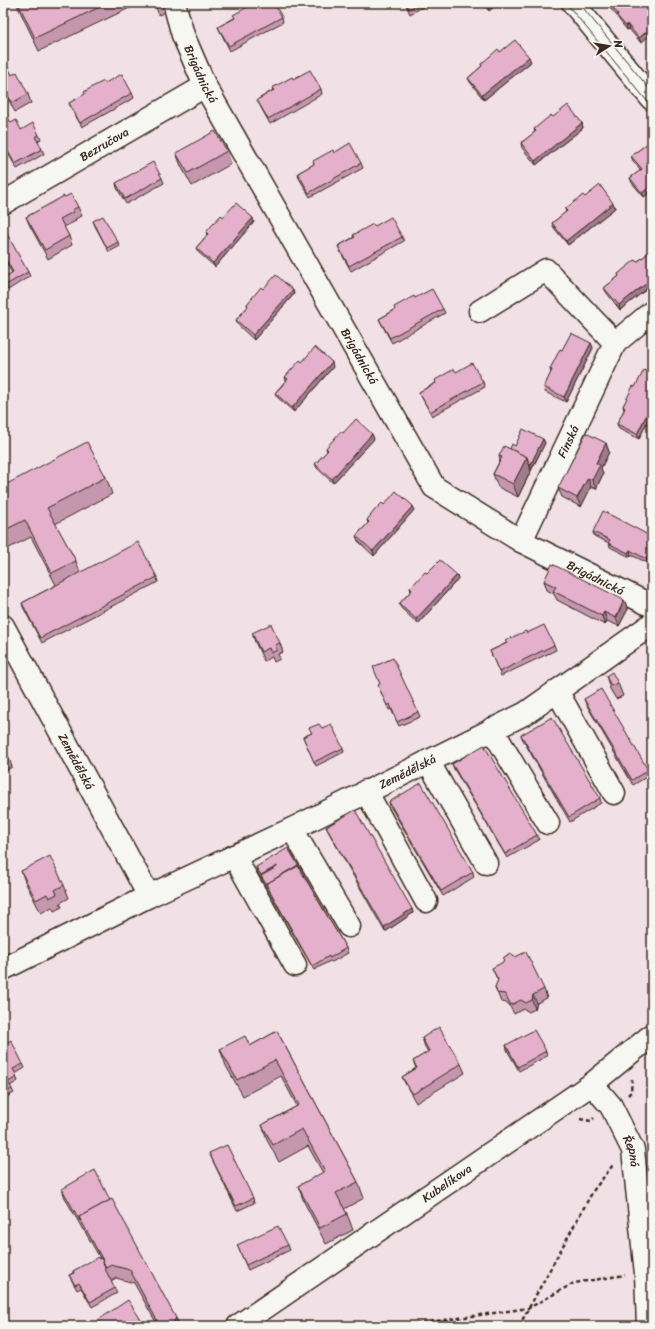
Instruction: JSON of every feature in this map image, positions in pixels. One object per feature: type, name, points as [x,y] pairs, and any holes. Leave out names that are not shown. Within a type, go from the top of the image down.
[{"type":"street","name":"Brigádnická","points":[[174,3],[183,35],[205,86],[434,487],[521,541],[652,606]]},
{"type":"street","points":[[573,3],[652,99]]},
{"type":"street","name":"Bezručova","points":[[3,203],[205,86]]},
{"type":"street","points":[[480,311],[546,270],[615,343]]},
{"type":"street","name":"Finská","points":[[521,541],[615,343],[652,312]]},
{"type":"street","name":"Zemědělská","points":[[3,969],[149,896],[292,829],[526,713],[652,624]]},
{"type":"street","name":"Zemědělská","points":[[3,626],[149,896]]},
{"type":"street","points":[[557,691],[614,793]]},
{"type":"street","points":[[492,730],[548,823]]},
{"type":"street","points":[[428,761],[486,863]]},
{"type":"street","points":[[366,791],[426,901]]},
{"type":"street","points":[[292,829],[349,926]]},
{"type":"street","points":[[234,856],[295,965]]},
{"type":"street","name":"Kubelíkova","points":[[238,1326],[592,1084],[652,1035]]},
{"type":"street","name":"Řepná","points":[[592,1084],[611,1106],[633,1150],[649,1274],[648,1326]]},
{"type":"path","points":[[519,1326],[593,1191],[616,1161]]},
{"type":"path","points":[[402,1326],[529,1308],[574,1283],[632,1274],[649,1274]]},
{"type":"building","points":[[18,3],[108,3],[35,38]]},
{"type":"building","points":[[261,3],[274,3],[282,17],[229,46],[218,27],[235,18],[233,15],[253,4],[254,7]]},
{"type":"building","points":[[405,3],[420,3],[409,9]]},
{"type":"building","points":[[484,3],[491,3],[488,7]]},
{"type":"building","points":[[608,3],[652,3],[652,27],[639,38],[627,24],[626,26],[617,16],[618,14]]},
{"type":"building","points":[[515,40],[529,57],[482,95],[468,78],[498,49],[500,52]]},
{"type":"building","points":[[3,59],[12,75],[17,72],[28,94],[12,103],[3,86]]},
{"type":"building","points":[[310,70],[321,89],[268,119],[257,100],[274,90],[272,88],[292,77],[293,79]]},
{"type":"building","points":[[122,74],[132,93],[80,123],[69,103],[85,94],[84,92],[94,86],[104,81],[105,83]]},
{"type":"building","points":[[568,105],[582,123],[535,161],[521,143],[536,131],[534,129],[551,115],[553,117]]},
{"type":"building","points":[[7,115],[11,123],[16,120],[21,130],[33,123],[39,135],[35,137],[42,149],[15,164],[3,143],[3,118]]},
{"type":"building","points":[[215,131],[227,151],[188,173],[176,153]]},
{"type":"building","points":[[652,140],[652,185],[642,193],[630,178],[642,169],[631,156]]},
{"type":"building","points":[[350,143],[361,163],[309,193],[298,173],[314,164],[313,161],[333,150],[334,153]]},
{"type":"building","points":[[153,162],[162,178],[125,199],[116,183]]},
{"type":"building","points":[[600,185],[613,203],[566,241],[552,223],[567,211],[565,209],[583,195],[585,197]]},
{"type":"building","points":[[71,194],[78,207],[72,210],[73,212],[60,219],[69,236],[45,250],[26,217],[64,196],[65,197]]},
{"type":"building","points":[[236,203],[253,218],[213,263],[196,248],[208,234],[206,232],[221,215],[223,217]]},
{"type":"building","points":[[103,216],[118,242],[107,248],[93,221]]},
{"type":"building","points":[[391,217],[402,237],[349,266],[338,246],[355,237],[353,235],[373,224],[375,226]]},
{"type":"building","points":[[652,217],[652,225],[648,220]]},
{"type":"building","points":[[7,234],[28,272],[6,285],[3,278],[13,272],[3,256],[3,236]]},
{"type":"building","points":[[652,250],[652,279],[619,305],[604,288],[635,260],[637,262]]},
{"type":"building","points":[[276,275],[293,290],[253,335],[236,320],[261,287],[263,289]]},
{"type":"building","points":[[432,289],[443,309],[390,338],[379,319],[395,310],[394,307],[414,296],[415,298]]},
{"type":"building","points":[[571,333],[591,343],[564,397],[544,387],[552,370],[550,369],[560,349],[562,350]]},
{"type":"building","points":[[315,347],[332,362],[292,408],[275,393],[288,379],[285,377],[300,360],[302,362]]},
{"type":"building","points":[[472,363],[483,382],[430,412],[419,392],[436,383],[435,380],[454,369],[456,372]]},
{"type":"building","points":[[644,370],[652,374],[652,404],[637,434],[617,424],[625,408],[623,406],[633,386],[635,387]]},
{"type":"building","points":[[356,419],[372,434],[332,479],[315,464],[328,450],[326,448],[341,431],[343,433]]},
{"type":"building","points":[[523,429],[543,439],[530,466],[527,457],[510,449],[512,444],[515,446]]},
{"type":"building","points":[[586,433],[606,443],[596,463],[600,465],[592,480],[588,478],[577,498],[558,488]]},
{"type":"building","points":[[87,442],[106,477],[47,508],[76,561],[52,573],[25,520],[3,531],[3,486]]},
{"type":"building","points":[[504,446],[527,457],[513,484],[493,474],[502,457],[499,456]]},
{"type":"building","points":[[396,491],[413,506],[373,551],[356,536],[369,522],[367,520],[374,511],[382,503],[384,505]]},
{"type":"building","points":[[603,511],[652,537],[652,548],[646,559],[630,550],[628,553],[608,543],[610,540],[593,532]]},
{"type":"building","points":[[138,542],[157,577],[40,638],[22,603]]},
{"type":"building","points":[[440,560],[457,575],[416,619],[399,604],[412,590],[410,588],[425,572],[427,573]]},
{"type":"building","points":[[552,564],[624,600],[616,618],[604,612],[602,616],[553,591],[556,587],[544,581]]},
{"type":"building","points":[[271,624],[280,643],[275,645],[277,650],[271,653],[269,648],[261,652],[252,633]]},
{"type":"building","points":[[544,625],[554,645],[499,672],[490,651],[507,643],[505,641],[515,636],[526,631],[527,633]]},
{"type":"building","points":[[393,658],[418,712],[397,722],[390,704],[387,706],[378,685],[380,684],[373,667]]},
{"type":"building","points":[[612,672],[618,683],[611,686],[606,676]]},
{"type":"building","points":[[601,689],[648,770],[632,780],[584,699]]},
{"type":"building","points":[[552,717],[600,798],[569,817],[521,735]]},
{"type":"building","points":[[319,724],[322,728],[331,724],[343,748],[314,762],[303,737],[312,733],[309,728]]},
{"type":"building","points":[[484,745],[537,835],[505,854],[452,764]]},
{"type":"building","points":[[3,747],[9,758],[3,761]]},
{"type":"building","points":[[421,783],[473,872],[441,891],[389,802]]},
{"type":"building","points":[[355,810],[412,909],[384,927],[326,827]]},
{"type":"building","points":[[288,848],[298,865],[266,884],[261,876],[277,866],[261,875],[256,867]]},
{"type":"building","points":[[50,856],[64,885],[55,890],[57,894],[49,898],[47,894],[36,900],[21,871]]},
{"type":"building","points":[[298,866],[346,948],[330,958],[329,956],[312,966],[266,884]]},
{"type":"building","points":[[526,952],[544,989],[533,995],[532,1000],[526,1003],[521,1000],[511,1005],[505,994],[497,993],[495,987],[498,980],[492,968],[503,962],[504,957],[510,954],[515,957]]},
{"type":"building","points":[[439,1027],[461,1064],[413,1094],[402,1077],[417,1068],[413,1061],[429,1051],[422,1038]]},
{"type":"building","points":[[534,1030],[546,1051],[518,1067],[506,1045]]},
{"type":"building","points":[[277,1031],[358,1182],[336,1193],[347,1214],[320,1228],[298,1186],[325,1171],[302,1129],[273,1145],[262,1125],[299,1105],[275,1060],[237,1080],[220,1049],[245,1036],[250,1046]]},
{"type":"building","points":[[11,1040],[23,1064],[13,1069],[17,1077],[8,1082],[12,1089],[3,1093],[3,1045]]},
{"type":"building","points":[[227,1145],[253,1198],[236,1206],[209,1153]]},
{"type":"building","points":[[95,1170],[110,1200],[79,1217],[80,1221],[62,1189]]},
{"type":"building","points":[[112,1199],[176,1318],[171,1326],[168,1326],[167,1324],[160,1326],[130,1270],[111,1265],[106,1268],[79,1217]]},
{"type":"building","points":[[278,1226],[288,1245],[246,1265],[237,1245]]},
{"type":"building","points":[[98,1257],[99,1259],[101,1258],[115,1288],[90,1302],[79,1283],[75,1285],[69,1275],[74,1273],[73,1271]]},
{"type":"building","points":[[128,1300],[145,1326],[101,1326],[98,1320]]},
{"type":"building","points":[[61,1321],[65,1326],[54,1326]]},
{"type":"tram line","points":[[566,3],[652,107]]},
{"type":"tram line","points":[[579,3],[652,92]]}]
